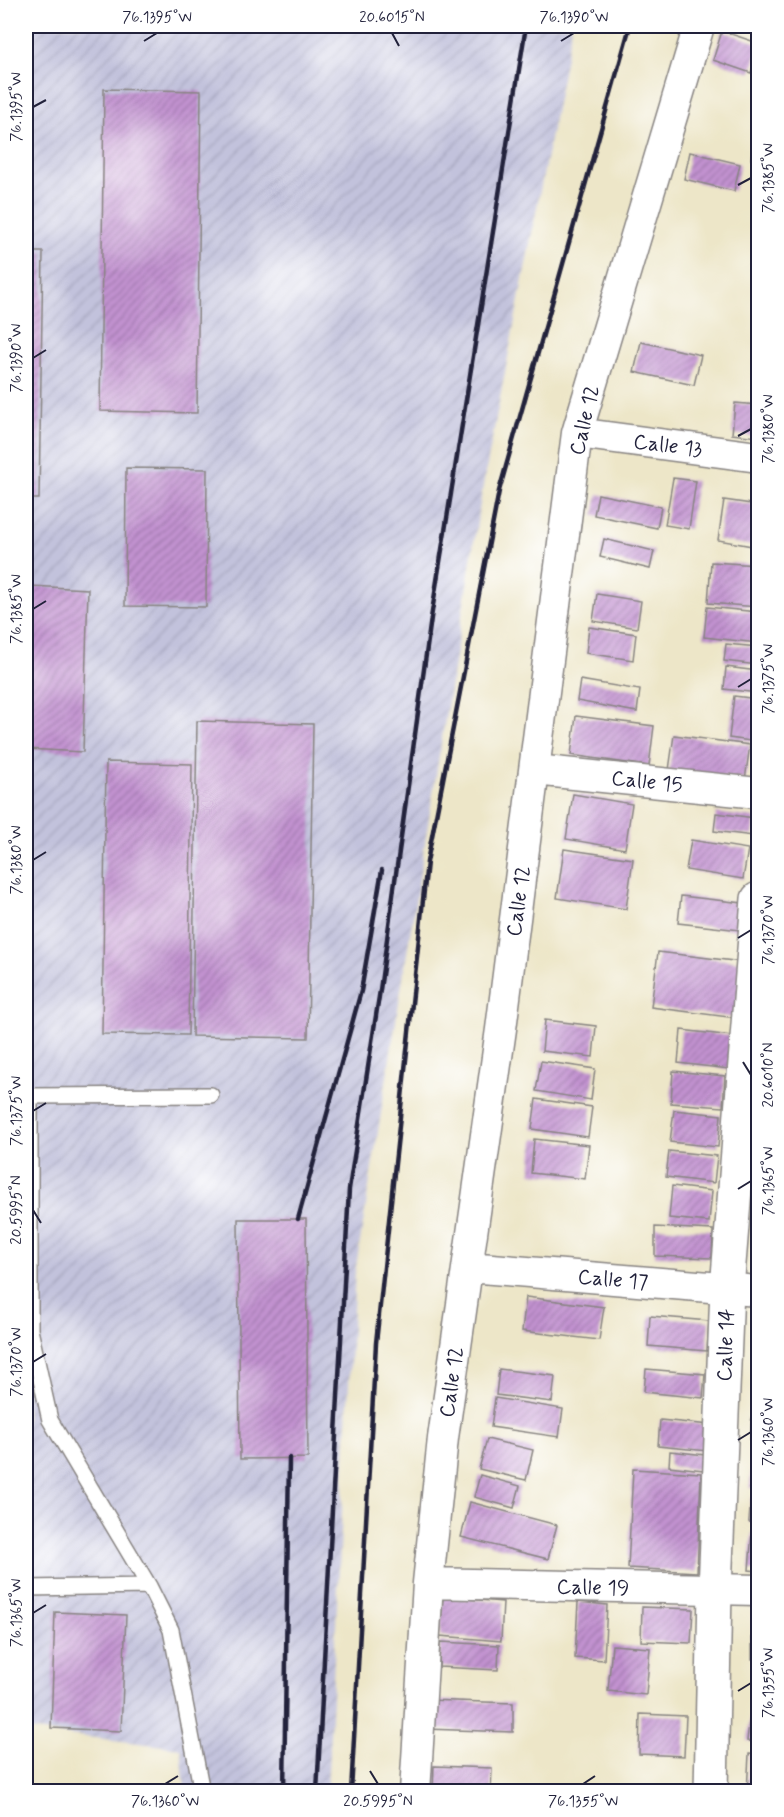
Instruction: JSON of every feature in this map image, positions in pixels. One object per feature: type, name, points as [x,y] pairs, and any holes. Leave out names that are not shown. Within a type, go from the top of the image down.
[{"type":"main road","name":"Calle 14","points":[[711,1791],[715,1590],[743,1290],[759,899]]},
{"type":"street","name":"Calle 12","points":[[415,1791],[428,1583],[444,1438],[535,770],[577,433],[699,26]]},
{"type":"street","name":"Calle 13","points":[[577,433],[759,457]]},
{"type":"street","name":"Calle 15","points":[[535,770],[759,793]]},
{"type":"street","name":"Calle 17","points":[[468,1267],[743,1290]]},
{"type":"street","name":"Calle 19","points":[[428,1583],[759,1590]]},
{"type":"lane","points":[[202,1791],[171,1630],[149,1586],[50,1420],[30,1330],[28,1097],[211,1095]]},
{"type":"lane","points":[[26,1588],[149,1586]]},
{"type":"shaded area","points":[[26,26],[572,26],[483,486],[355,1273],[327,1791],[185,1791],[181,1748],[26,1730]]},
{"type":"building","points":[[722,31],[758,43],[751,73],[713,60]]},
{"type":"building","points":[[104,89],[201,91],[197,413],[100,411]]},
{"type":"building","points":[[754,131],[758,131],[758,160],[751,159]]},
{"type":"building","points":[[690,152],[740,164],[734,191],[684,179]]},
{"type":"building","points":[[26,252],[43,252],[39,499],[26,499]]},
{"type":"building","points":[[641,342],[701,355],[694,385],[634,372]]},
{"type":"building","points":[[735,403],[758,405],[758,437],[732,434]]},
{"type":"building","points":[[126,468],[207,469],[206,607],[125,606]]},
{"type":"building","points":[[673,478],[696,481],[689,529],[665,525]]},
{"type":"building","points":[[598,494],[661,507],[657,528],[594,515]]},
{"type":"building","points":[[724,500],[758,505],[758,547],[718,540]]},
{"type":"building","points":[[604,539],[654,551],[650,569],[600,557]]},
{"type":"building","points":[[711,562],[758,565],[758,607],[708,603]]},
{"type":"building","points":[[29,586],[88,589],[83,752],[26,749]]},
{"type":"building","points":[[597,594],[641,601],[637,628],[593,621]]},
{"type":"building","points":[[707,607],[758,612],[758,643],[704,637]]},
{"type":"building","points":[[589,627],[636,634],[633,660],[586,653]]},
{"type":"building","points":[[726,644],[758,647],[758,665],[724,661]]},
{"type":"building","points":[[726,667],[758,671],[758,693],[724,689]]},
{"type":"building","points":[[580,680],[640,690],[637,712],[577,701]]},
{"type":"building","points":[[734,696],[758,699],[758,742],[729,738]]},
{"type":"building","points":[[576,716],[654,726],[649,766],[571,755]]},
{"type":"building","points":[[197,721],[313,724],[308,1038],[192,1036]]},
{"type":"building","points":[[674,735],[750,745],[745,780],[669,770]]},
{"type":"building","points":[[106,762],[192,764],[188,1035],[102,1034]]},
{"type":"building","points":[[573,794],[632,804],[625,849],[566,839]]},
{"type":"building","points":[[716,813],[755,818],[753,836],[714,831]]},
{"type":"building","points":[[691,840],[748,849],[743,879],[686,870]]},
{"type":"building","points":[[564,849],[633,859],[626,909],[557,898]]},
{"type":"building","points":[[681,896],[743,903],[740,930],[678,923]]},
{"type":"building","points":[[658,952],[742,962],[736,1018],[651,1007]]},
{"type":"building","points":[[545,1020],[596,1026],[593,1057],[542,1051]]},
{"type":"building","points":[[681,1030],[732,1036],[729,1069],[678,1063]]},
{"type":"building","points":[[541,1061],[595,1069],[591,1100],[536,1091]]},
{"type":"building","points":[[673,1071],[725,1076],[723,1107],[671,1103]]},
{"type":"building","points":[[536,1099],[592,1107],[588,1137],[532,1129]]},
{"type":"building","points":[[674,1110],[721,1115],[718,1147],[670,1142]]},
{"type":"building","points":[[534,1139],[589,1145],[585,1179],[531,1173]]},
{"type":"building","points":[[669,1151],[717,1156],[714,1183],[666,1177]]},
{"type":"building","points":[[672,1186],[712,1191],[709,1222],[669,1218]]},
{"type":"building","points":[[238,1219],[306,1219],[308,1458],[240,1459]]},
{"type":"building","points":[[655,1227],[713,1230],[712,1258],[655,1256]]},
{"type":"building","points":[[526,1297],[604,1307],[599,1340],[522,1331]]},
{"type":"building","points":[[650,1316],[709,1321],[707,1351],[648,1346]]},
{"type":"building","points":[[499,1369],[555,1376],[552,1402],[496,1395]]},
{"type":"building","points":[[646,1369],[705,1374],[703,1398],[644,1392]]},
{"type":"building","points":[[495,1398],[563,1409],[559,1437],[491,1427]]},
{"type":"building","points":[[752,1412],[758,1412],[758,1443],[750,1442]]},
{"type":"building","points":[[660,1420],[710,1425],[708,1451],[658,1446]]},
{"type":"building","points":[[487,1439],[533,1450],[526,1480],[479,1469]]},
{"type":"building","points":[[670,1451],[705,1455],[703,1470],[669,1466]]},
{"type":"building","points":[[752,1453],[758,1454],[758,1488],[750,1488]]},
{"type":"building","points":[[633,1469],[701,1473],[697,1572],[628,1568]]},
{"type":"building","points":[[480,1475],[520,1486],[514,1508],[474,1497]]},
{"type":"building","points":[[751,1497],[758,1498],[758,1523],[749,1522]]},
{"type":"building","points":[[470,1502],[557,1525],[548,1559],[461,1537]]},
{"type":"building","points":[[752,1532],[758,1532],[758,1571],[749,1570]]},
{"type":"building","points":[[443,1597],[503,1602],[501,1641],[440,1636]]},
{"type":"building","points":[[578,1602],[607,1605],[604,1660],[575,1658]]},
{"type":"building","points":[[752,1605],[758,1605],[758,1659],[752,1659]]},
{"type":"building","points":[[642,1607],[693,1609],[691,1643],[641,1641]]},
{"type":"building","points":[[55,1612],[126,1615],[121,1731],[51,1728]]},
{"type":"building","points":[[440,1642],[499,1645],[498,1670],[439,1667]]},
{"type":"building","points":[[612,1645],[650,1648],[646,1695],[608,1691]]},
{"type":"building","points":[[427,1700],[513,1703],[513,1732],[426,1729]]},
{"type":"building","points":[[640,1714],[686,1716],[684,1756],[639,1754]]},
{"type":"building","points":[[750,1716],[758,1717],[758,1742],[747,1741]]},
{"type":"building","points":[[749,1754],[758,1755],[758,1792],[747,1792]]},
{"type":"building","points":[[434,1766],[492,1768],[491,1792],[433,1792]]},
{"type":"railway","points":[[317,1792],[349,1189],[380,990],[431,618],[526,26]]},
{"type":"railway","points":[[351,1792],[376,1343],[427,862],[499,491],[630,26]]},
{"type":"railway","points":[[298,1219],[361,991],[382,870]]},
{"type":"railway","points":[[284,1792],[289,1458]]}]
